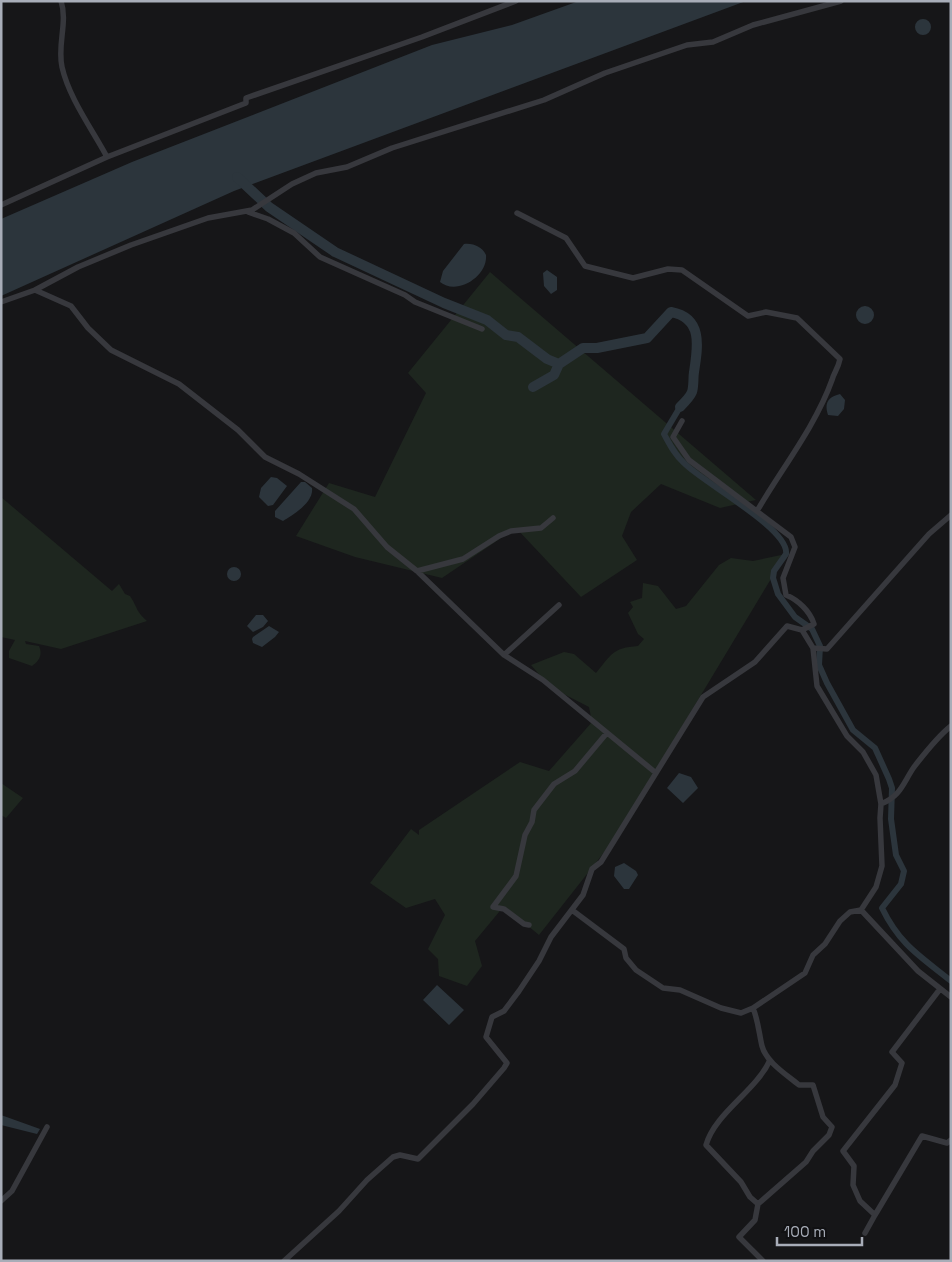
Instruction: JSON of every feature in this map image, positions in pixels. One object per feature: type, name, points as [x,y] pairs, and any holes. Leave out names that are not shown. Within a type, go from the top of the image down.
[{"type":"street","points":[[61,1],[64,10],[60,46],[62,67],[73,95],[107,157]]},
{"type":"street","points":[[1,205],[107,157],[246,103],[246,98],[422,37],[516,1]]},
{"type":"street","points":[[1,302],[35,290],[78,267],[130,245],[208,218],[249,211],[292,184],[316,173],[347,167],[392,148],[544,100],[604,73],[687,45],[713,42],[754,25],[841,1]]},
{"type":"street","points":[[249,211],[294,233],[320,257],[405,294],[415,302],[482,329]]},
{"type":"street","points":[[517,213],[566,238],[585,266],[633,278],[668,269],[682,270],[748,316],[766,312],[797,318],[840,359],[838,372],[832,378],[816,418],[757,511]]},
{"type":"street","points":[[35,290],[71,306],[88,328],[112,350],[179,384],[238,430],[265,457],[299,474],[354,510],[387,547],[417,571],[504,655],[543,680],[606,734],[656,773]]},
{"type":"street","points":[[284,1261],[339,1212],[367,1180],[393,1157],[400,1155],[418,1159],[504,1068],[507,1063],[505,1058],[486,1037],[492,1017],[504,1011],[540,961],[551,937],[583,895],[592,869],[601,862],[703,697],[755,662],[787,626],[802,630],[814,624],[811,616],[797,600],[786,595],[783,584],[795,547],[791,537],[690,460],[673,437],[682,421]]},
{"type":"street","points":[[813,648],[827,649],[929,534],[951,516]]},
{"type":"street","points":[[417,571],[463,559],[499,536],[511,531],[541,528],[553,518]]},
{"type":"street","points":[[504,655],[559,605]]},
{"type":"street","points":[[572,910],[624,949],[626,958],[636,970],[663,988],[680,990],[721,1008],[741,1013],[805,974],[813,955],[825,944],[840,921],[850,912],[861,910],[876,887],[881,872],[883,803],[874,768],[863,752],[847,736],[817,686],[813,648],[802,630]]},
{"type":"street","points":[[883,803],[897,796],[916,766],[942,733],[951,726]]},
{"type":"street","points":[[529,925],[524,924],[504,908],[493,907],[516,876],[525,835],[532,822],[534,810],[554,784],[575,771],[606,734]]},
{"type":"street","points":[[861,910],[895,949],[951,997]]},
{"type":"street","points":[[875,1215],[860,1201],[853,1186],[854,1166],[843,1151],[895,1086],[902,1064],[892,1052],[940,989]]},
{"type":"street","points":[[752,1008],[756,1016],[762,1048],[770,1060],[799,1085],[813,1085],[823,1117],[832,1127],[829,1135],[813,1151],[806,1162],[758,1204],[755,1220],[739,1237],[763,1261]]},
{"type":"street","points":[[758,1204],[750,1197],[741,1182],[706,1145],[712,1130],[743,1097],[770,1060]]},
{"type":"street","points":[[1,1201],[12,1192],[31,1160],[47,1127]]},
{"type":"street","points":[[865,1233],[922,1136],[947,1143],[951,1140]]},
{"type":"shaded area","points":[[579,1],[746,1],[234,191],[1,296],[1,219],[132,162],[432,45],[512,25]]},
{"type":"shaded area","points":[[923,19],[931,27],[923,35],[915,27]]},
{"type":"shaded area","points":[[464,244],[480,248],[486,255],[485,263],[482,270],[470,282],[455,287],[447,286],[440,282],[443,271]]},
{"type":"shaded area","points":[[547,270],[557,277],[557,290],[551,294],[544,286],[543,273]]},
{"type":"shaded area","points":[[490,272],[756,500],[720,508],[661,484],[631,512],[622,536],[637,560],[581,597],[516,528],[442,578],[355,557],[296,536],[329,483],[375,497],[426,393],[408,373]]},
{"type":"shaded area","points":[[865,306],[871,309],[874,315],[871,321],[865,324],[859,321],[856,315],[859,309]]},
{"type":"shaded area","points":[[840,394],[845,400],[844,409],[838,416],[828,415],[826,407],[828,401]]},
{"type":"shaded area","points":[[271,477],[277,478],[287,486],[273,505],[268,506],[259,497],[261,488]]},
{"type":"shaded area","points":[[301,482],[305,482],[312,488],[310,498],[297,512],[283,521],[275,517],[275,511]]},
{"type":"shaded area","points":[[1,497],[112,591],[119,584],[125,594],[130,596],[138,611],[147,621],[61,649],[25,641],[26,644],[39,646],[41,652],[40,658],[32,666],[9,658],[9,651],[15,640],[1,637]]},
{"type":"shaded area","points":[[786,554],[613,841],[539,935],[504,906],[475,941],[482,966],[467,986],[439,976],[438,959],[428,949],[445,915],[435,899],[406,908],[370,883],[411,829],[419,835],[419,830],[520,762],[549,771],[592,722],[589,707],[550,687],[531,665],[564,652],[574,654],[596,673],[613,653],[623,648],[638,646],[644,639],[638,634],[628,613],[633,607],[630,602],[642,598],[643,583],[658,586],[676,609],[686,606],[719,565],[731,558],[753,561]]},
{"type":"shaded area","points":[[231,567],[237,567],[241,574],[237,581],[231,581],[227,577],[227,571]]},
{"type":"shaded area","points":[[256,615],[263,615],[268,621],[263,627],[253,632],[247,626]]},
{"type":"shaded area","points":[[269,626],[279,632],[275,637],[262,647],[253,643],[253,637]]},
{"type":"shaded area","points":[[679,773],[691,777],[698,788],[683,803],[667,788]]},
{"type":"shaded area","points":[[1,783],[23,798],[6,818],[1,815]]},
{"type":"shaded area","points":[[624,863],[636,871],[638,875],[629,889],[624,889],[614,876],[615,867]]},
{"type":"shaded area","points":[[437,985],[464,1010],[449,1025],[423,1000]]},
{"type":"shaded area","points":[[1,1115],[40,1129],[37,1134],[1,1125]]},
{"type":"waterway","points":[[237,177],[269,207],[335,252],[444,303],[487,320],[506,335],[518,337],[547,359],[559,364],[583,348],[597,348],[647,338],[671,312],[681,315],[689,320],[693,327],[696,334],[697,352],[692,392],[680,407]]},
{"type":"waterway","points":[[533,387],[554,375],[559,364]]},
{"type":"waterway","points":[[680,407],[664,434],[675,453],[694,471],[760,519],[784,544],[786,554],[774,571],[773,578],[778,594],[795,617],[812,629],[820,646],[819,665],[827,683],[853,730],[875,748],[892,788],[891,819],[896,855],[904,871],[901,884],[882,908],[896,932],[904,941],[920,957],[951,981]]}]
